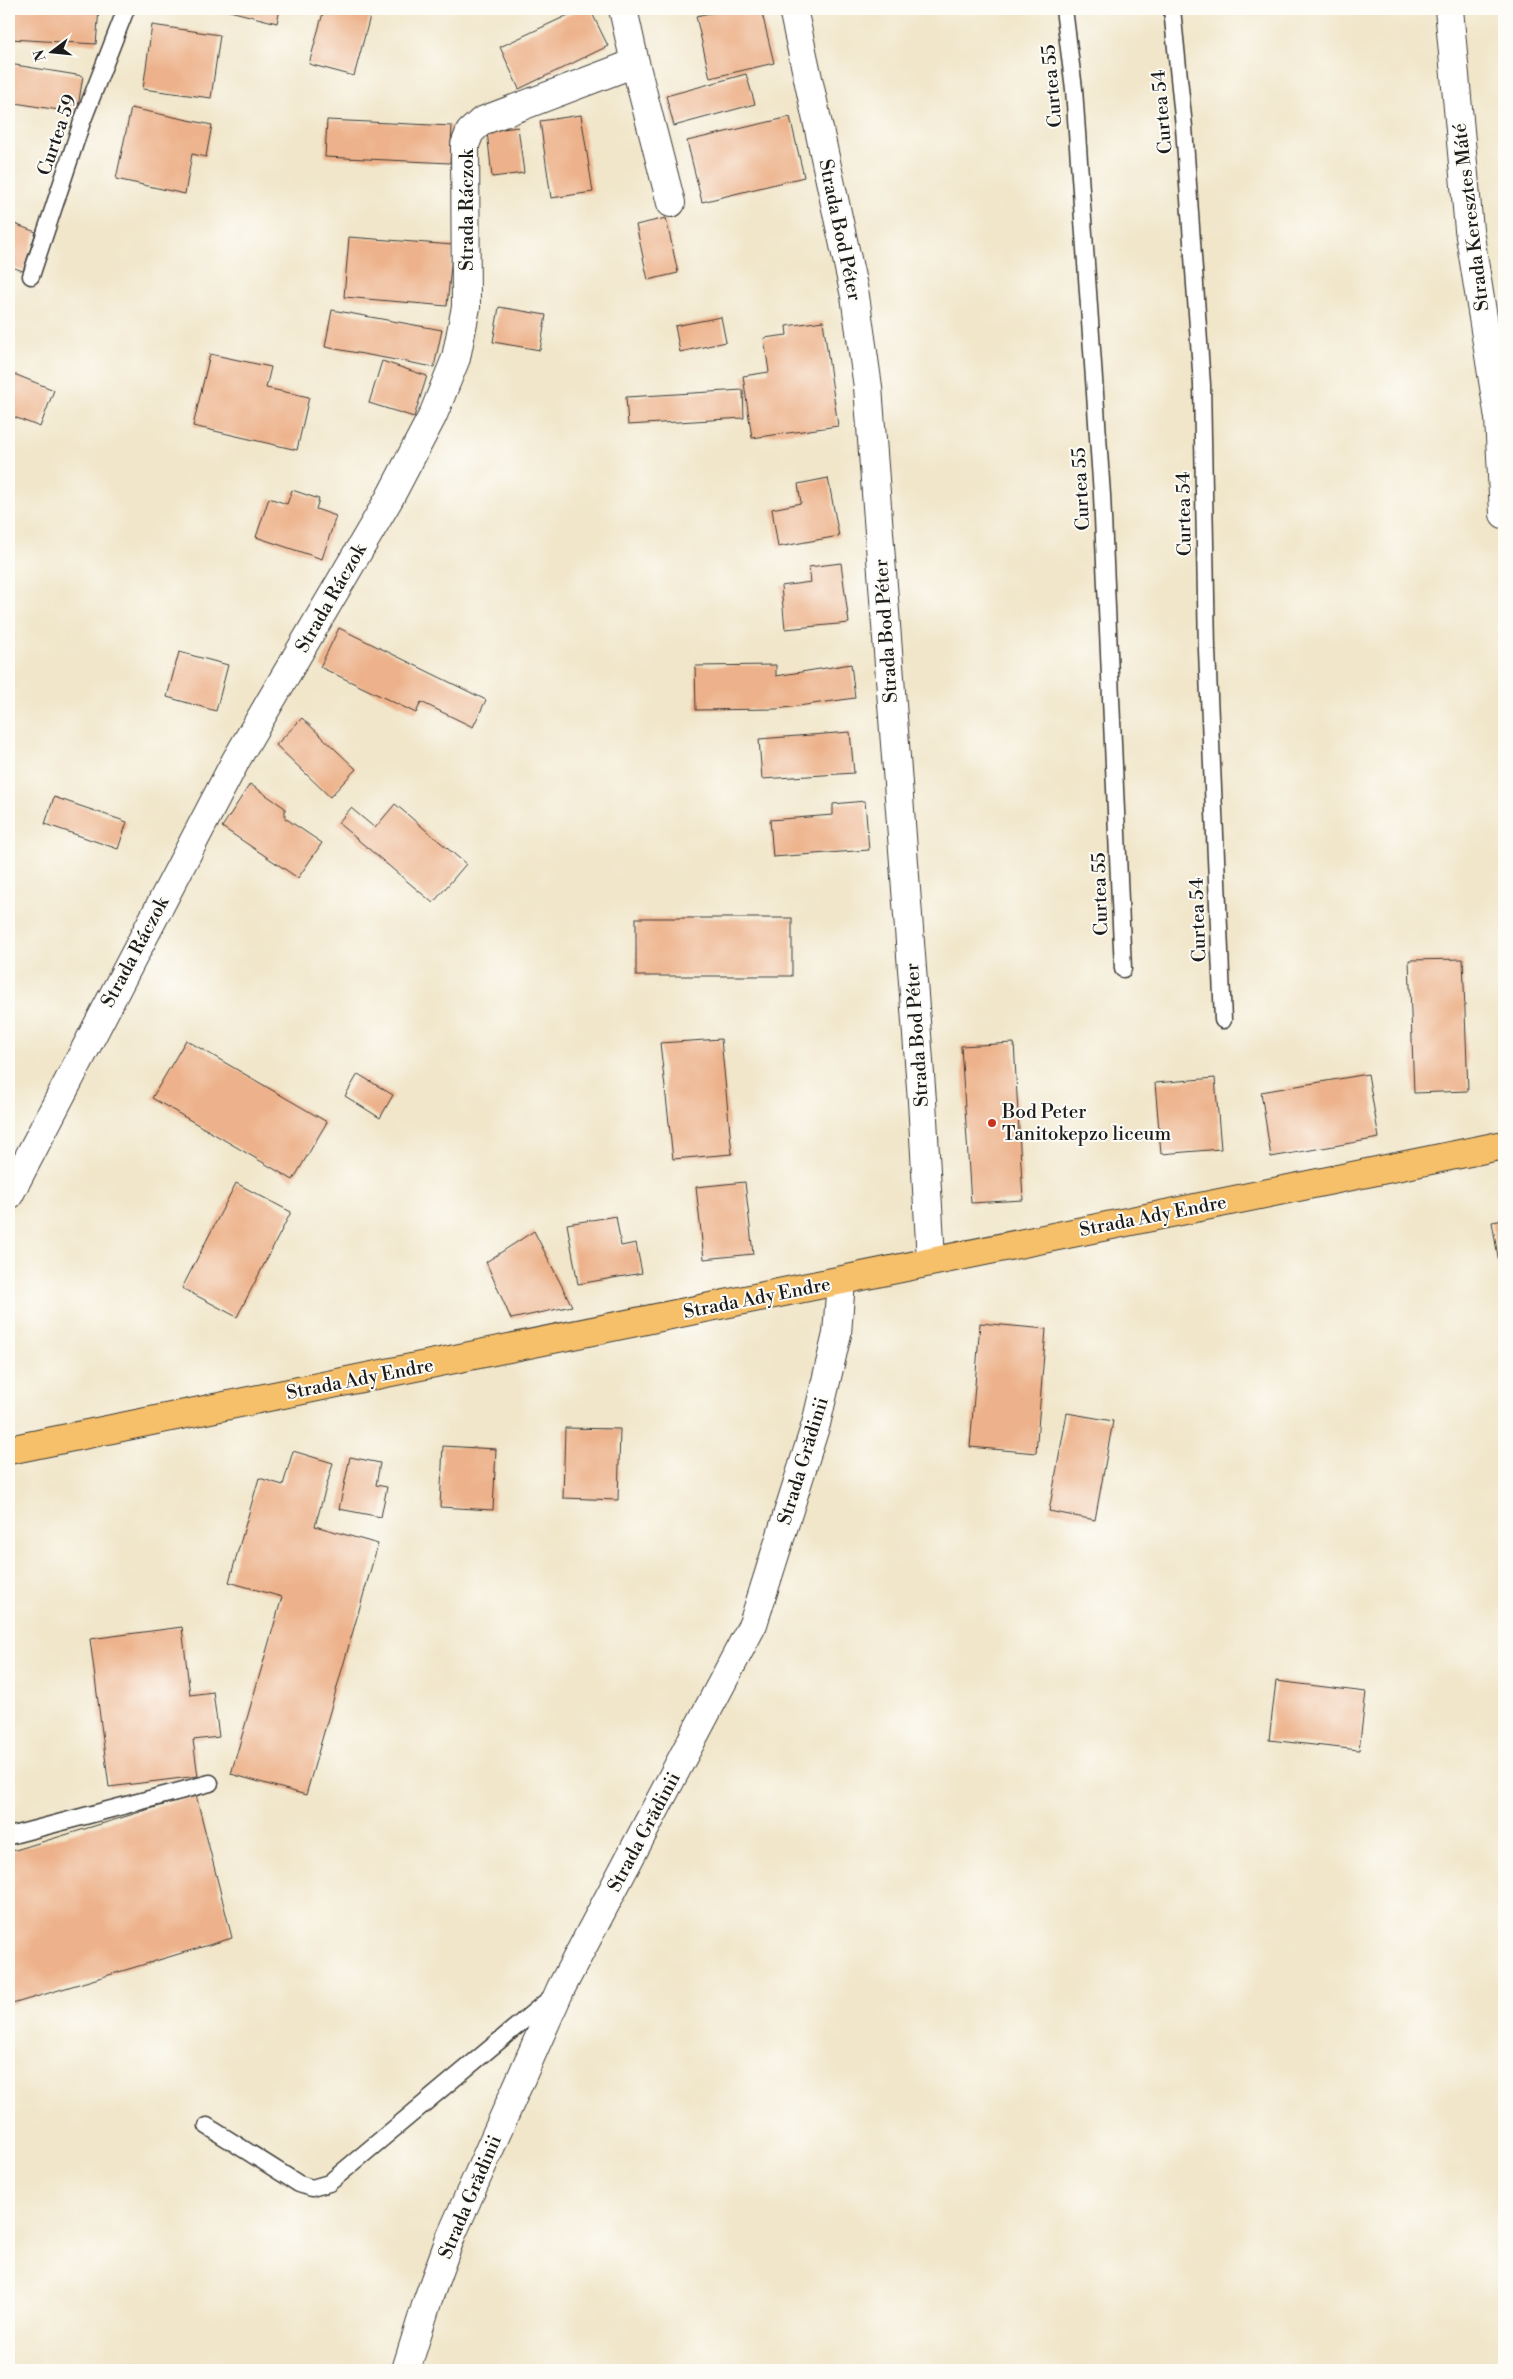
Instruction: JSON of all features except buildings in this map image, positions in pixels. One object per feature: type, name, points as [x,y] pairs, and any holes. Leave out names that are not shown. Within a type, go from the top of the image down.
[{"type":"main road","name":"Strada Ady Endre","points":[[9,1450],[841,1281],[931,1260],[1504,1145]]},
{"type":"street","points":[[623,9],[671,203]]},
{"type":"street","name":"Strada Bod Péter","points":[[793,9],[855,296],[868,387],[922,1092],[931,1260]]},
{"type":"street","name":"Strada Keresztes Máté","points":[[1449,9],[1469,230],[1499,418],[1504,514]]},
{"type":"street","name":"Strada Ráczok","points":[[9,1195],[236,760],[389,499],[433,415],[456,358],[466,307],[467,215],[464,174],[465,145],[470,132],[482,121],[635,63]]},
{"type":"street","name":"Strada Grădinii","points":[[406,2370],[428,2299],[451,2236],[561,1988],[753,1624],[816,1424],[837,1334],[841,1281]]},
{"type":"lane","name":"Curtea 59","points":[[31,276],[82,122],[126,9]]},
{"type":"lane","name":"Curtea 55","points":[[1064,9],[1074,89],[1102,495],[1123,969]]},
{"type":"lane","name":"Curtea 54","points":[[1172,9],[1184,127],[1202,385],[1207,650],[1223,1020]]},
{"type":"lane","points":[[9,1836],[210,1783]]},
{"type":"lane","points":[[207,2126],[299,2184],[312,2188],[329,2183],[561,1988]]},
{"type":"place","name":"Bod Peter Tanitokepzo liceum","points":[[992,1123]]}]
